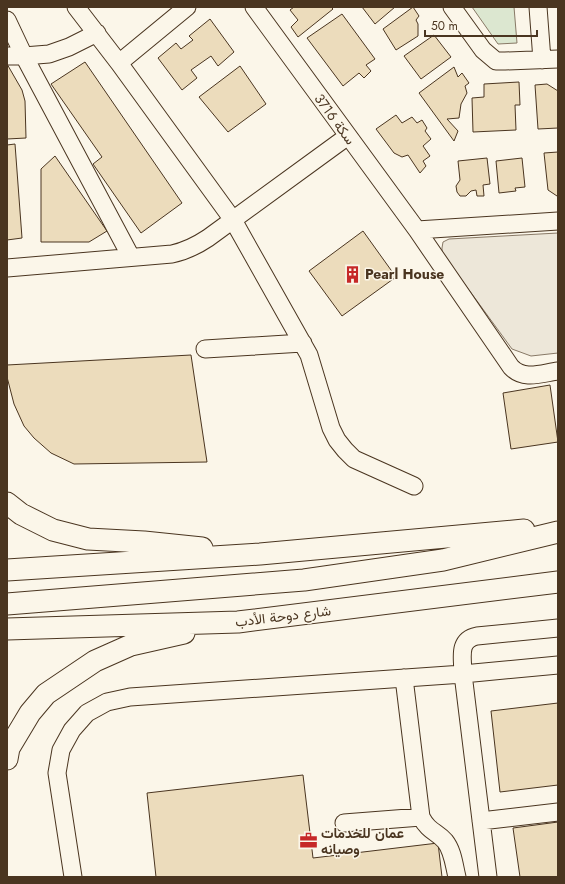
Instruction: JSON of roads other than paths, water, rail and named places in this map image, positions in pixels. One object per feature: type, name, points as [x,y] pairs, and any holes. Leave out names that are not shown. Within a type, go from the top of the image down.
[{"type":"main road","points":[[7,504],[21,514],[53,530],[88,539],[144,542],[260,554]]},
{"type":"main road","points":[[7,570],[260,554],[558,527]]},
{"type":"main road","points":[[7,604],[304,580],[443,560],[558,532]]},
{"type":"main road","name":"شارع دوحة الأدب","points":[[8,629],[238,622],[558,582]]},
{"type":"main road","points":[[7,759],[9,748],[30,714],[46,694],[95,661],[131,645],[238,622]]},
{"type":"street","points":[[76,7],[97,32],[233,220],[303,343],[314,370],[331,428],[337,440],[354,459],[414,486]]},
{"type":"street","points":[[119,63],[186,7]]},
{"type":"street","name":"سكة 3716","points":[[254,7],[417,230],[514,371],[518,374],[528,376],[558,371]]},
{"type":"street","points":[[452,7],[483,50],[496,61],[550,59],[538,7]]},
{"type":"street","points":[[7,20],[24,56],[131,257]]},
{"type":"street","points":[[7,56],[49,54],[69,47],[97,32]]},
{"type":"street","points":[[7,268],[172,254],[185,251],[197,246],[348,136]]},
{"type":"street","points":[[417,230],[558,221]]},
{"type":"street","points":[[205,349],[303,343]]},
{"type":"street","points":[[488,877],[463,674],[463,645],[466,640],[471,637],[558,628]]},
{"type":"street","points":[[73,877],[57,773],[61,750],[72,730],[88,713],[107,702],[130,697],[463,674],[558,665]]},
{"type":"street","points":[[404,678],[421,817],[425,824],[444,840],[449,847],[457,877]]},
{"type":"street","points":[[481,821],[558,812]]},
{"type":"street","points":[[344,823],[421,817]]},
{"type":"place","name":"Pearl House","points":[[352,274]]},
{"type":"place","name":"عمان للخدمات وصيانه","points":[[308,841]]}]
